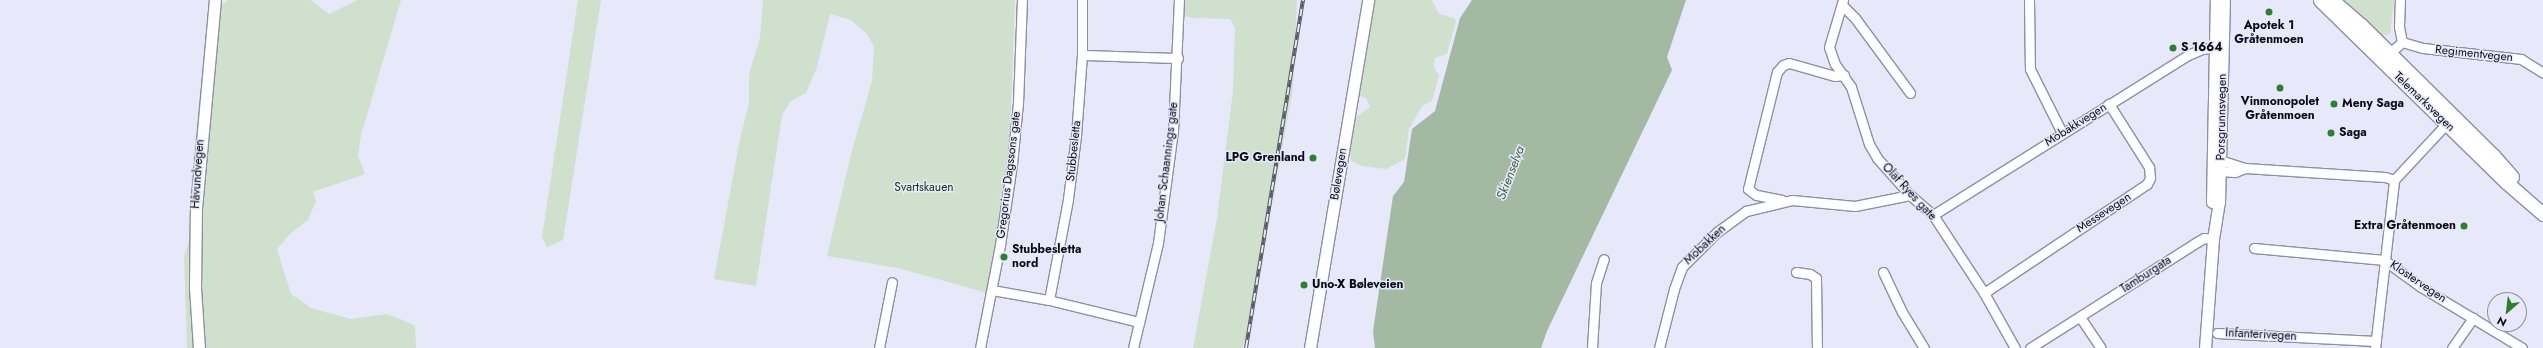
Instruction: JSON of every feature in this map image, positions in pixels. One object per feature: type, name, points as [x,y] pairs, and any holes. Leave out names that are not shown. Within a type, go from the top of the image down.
[{"type":"highway","name":"Telemarksvegen","points":[[2320,0],[2386,57]]},
{"type":"highway","name":"Telemarksvegen","points":[[2332,0],[2386,57],[2450,120],[2506,182],[2530,201],[2543,214]]},
{"type":"main road","name":"Håvundvegen","points":[[199,348],[195,287],[196,208],[215,0]]},
{"type":"main road","name":"Bølevegen","points":[[1310,348],[1368,0]]},
{"type":"main road","name":"Porsgrunnsvegen","points":[[2205,348],[2218,166],[2219,47],[2216,0]]},
{"type":"main road","name":"Porsgrunnsvegen","points":[[2219,47],[2224,0]]},
{"type":"street","name":"Gregorius Dagssons gate","points":[[980,348],[992,290],[1012,164],[1018,103],[1022,0]]},
{"type":"street","name":"Stubbesletta","points":[[1049,300],[1068,199],[1082,55],[1082,0]]},
{"type":"street","name":"Johan Schaannings gate","points":[[1133,348],[1158,244],[1173,131],[1178,58],[1179,0]]},
{"type":"street","points":[[2029,0],[2030,69],[2062,133]]},
{"type":"street","points":[[2386,57],[2402,42],[2399,26],[2400,0]]},
{"type":"street","name":"Olaf Ryes gate","points":[[1842,3],[1829,48],[1835,64],[1844,75],[1854,98],[1869,144],[1877,158],[1910,195],[1933,215],[1984,293],[2015,348]]},
{"type":"street","name":"Olaf Ryes gate","points":[[1842,3],[1855,18],[1910,93]]},
{"type":"street","name":"Regimentvegen","points":[[2402,42],[2422,48],[2521,59],[2543,73]]},
{"type":"street","name":"Mobakkvegen","points":[[1933,215],[2188,55],[2202,49],[2219,47]]},
{"type":"street","points":[[1082,55],[1178,58]]},
{"type":"street","name":"Mobakken","points":[[1783,201],[1756,195],[1748,189],[1779,68],[1786,63],[1835,76],[1844,75]]},
{"type":"street","name":"Messevegen","points":[[1984,293],[2147,184],[2150,178],[2149,167],[2109,104]]},
{"type":"street","points":[[2218,166],[2235,172],[2246,168],[2384,177],[2394,180],[2450,120]]},
{"type":"street","name":"Infanterivegen","points":[[2217,333],[2376,344],[2384,260],[2394,180]]},
{"type":"street","name":"Mobakken","points":[[1659,348],[1675,283],[1682,267],[1732,220],[1746,211],[1783,201],[1803,200],[1854,206],[1910,195]]},
{"type":"street","name":"Tamburgata","points":[[2030,348],[2197,242],[2204,238],[2214,236]]},
{"type":"street","name":"Klostervegen","points":[[2254,248],[2384,260],[2421,287],[2522,348]]},
{"type":"street","points":[[1592,348],[1596,283],[1604,258]]},
{"type":"street","points":[[1796,272],[1810,274],[1816,278],[1817,348]]},
{"type":"street","points":[[1883,272],[1902,312],[1924,348]]},
{"type":"street","points":[[879,348],[892,282]]},
{"type":"street","points":[[992,290],[1049,300],[1139,322]]},
{"type":"street","points":[[2080,317],[2101,348]]},
{"type":"street","points":[[2452,348],[2473,318]]},
{"type":"green space","points":[[228,0],[310,0],[329,14],[357,0],[401,0],[361,135],[358,156],[365,174],[313,192],[316,201],[308,220],[291,233],[277,249],[291,294],[311,308],[351,319],[387,314],[403,320],[415,326],[416,348],[187,348],[184,257],[190,238],[191,186],[207,18]]},
{"type":"green space","points":[[578,0],[601,0],[563,240],[547,247],[542,237]]},
{"type":"green space","name":"Svartskauen","points":[[763,0],[1015,0],[1009,163],[987,293],[898,268],[827,256],[851,154],[872,81],[874,47],[867,34],[851,20],[830,14],[817,67],[806,93],[791,101],[782,115],[756,286],[714,279],[740,139],[749,103],[749,74],[760,38]]},
{"type":"green space","points":[[1185,0],[1297,0],[1293,88],[1249,331],[1242,348],[1193,348],[1217,218],[1233,91],[1235,28],[1230,19],[1192,18],[1185,16]]},
{"type":"green space","points":[[1373,0],[1432,0],[1439,14],[1454,18],[1456,21],[1447,54],[1435,58],[1434,67],[1439,76],[1432,101],[1422,106],[1409,129],[1405,159],[1386,169],[1362,166],[1351,161],[1350,150],[1355,118],[1370,107],[1366,98],[1357,95]]},
{"type":"green space","points":[[2338,0],[2394,0],[2390,34],[2379,36]]},
{"type":"water","name":"Skienselva","points":[[1472,0],[1686,0],[1667,57],[1672,70],[1547,331],[1541,348],[1375,348],[1373,331],[1393,196],[1404,182],[1412,129],[1435,111],[1460,18]]},
{"type":"railway","points":[[1246,348],[1303,0]]},
{"type":"place","name":"Apotek 1 Gråtenmoen","points":[[2269,12]]},
{"type":"place","name":"S 1664","points":[[2173,48]]},
{"type":"place","name":"Vinmonopolet Gråtenmoen","points":[[2280,88]]},
{"type":"place","name":"Meny Saga","points":[[2334,104]]},
{"type":"place","name":"Saga","points":[[2331,133]]},
{"type":"place","name":"LPG Grenland","points":[[1313,158]]},
{"type":"place","name":"Extra Gråtenmoen","points":[[2464,226]]},
{"type":"place","name":"Stubbesletta nord","points":[[1004,257]]},
{"type":"place","name":"Uno-X Bøleveien","points":[[1304,285]]}]
